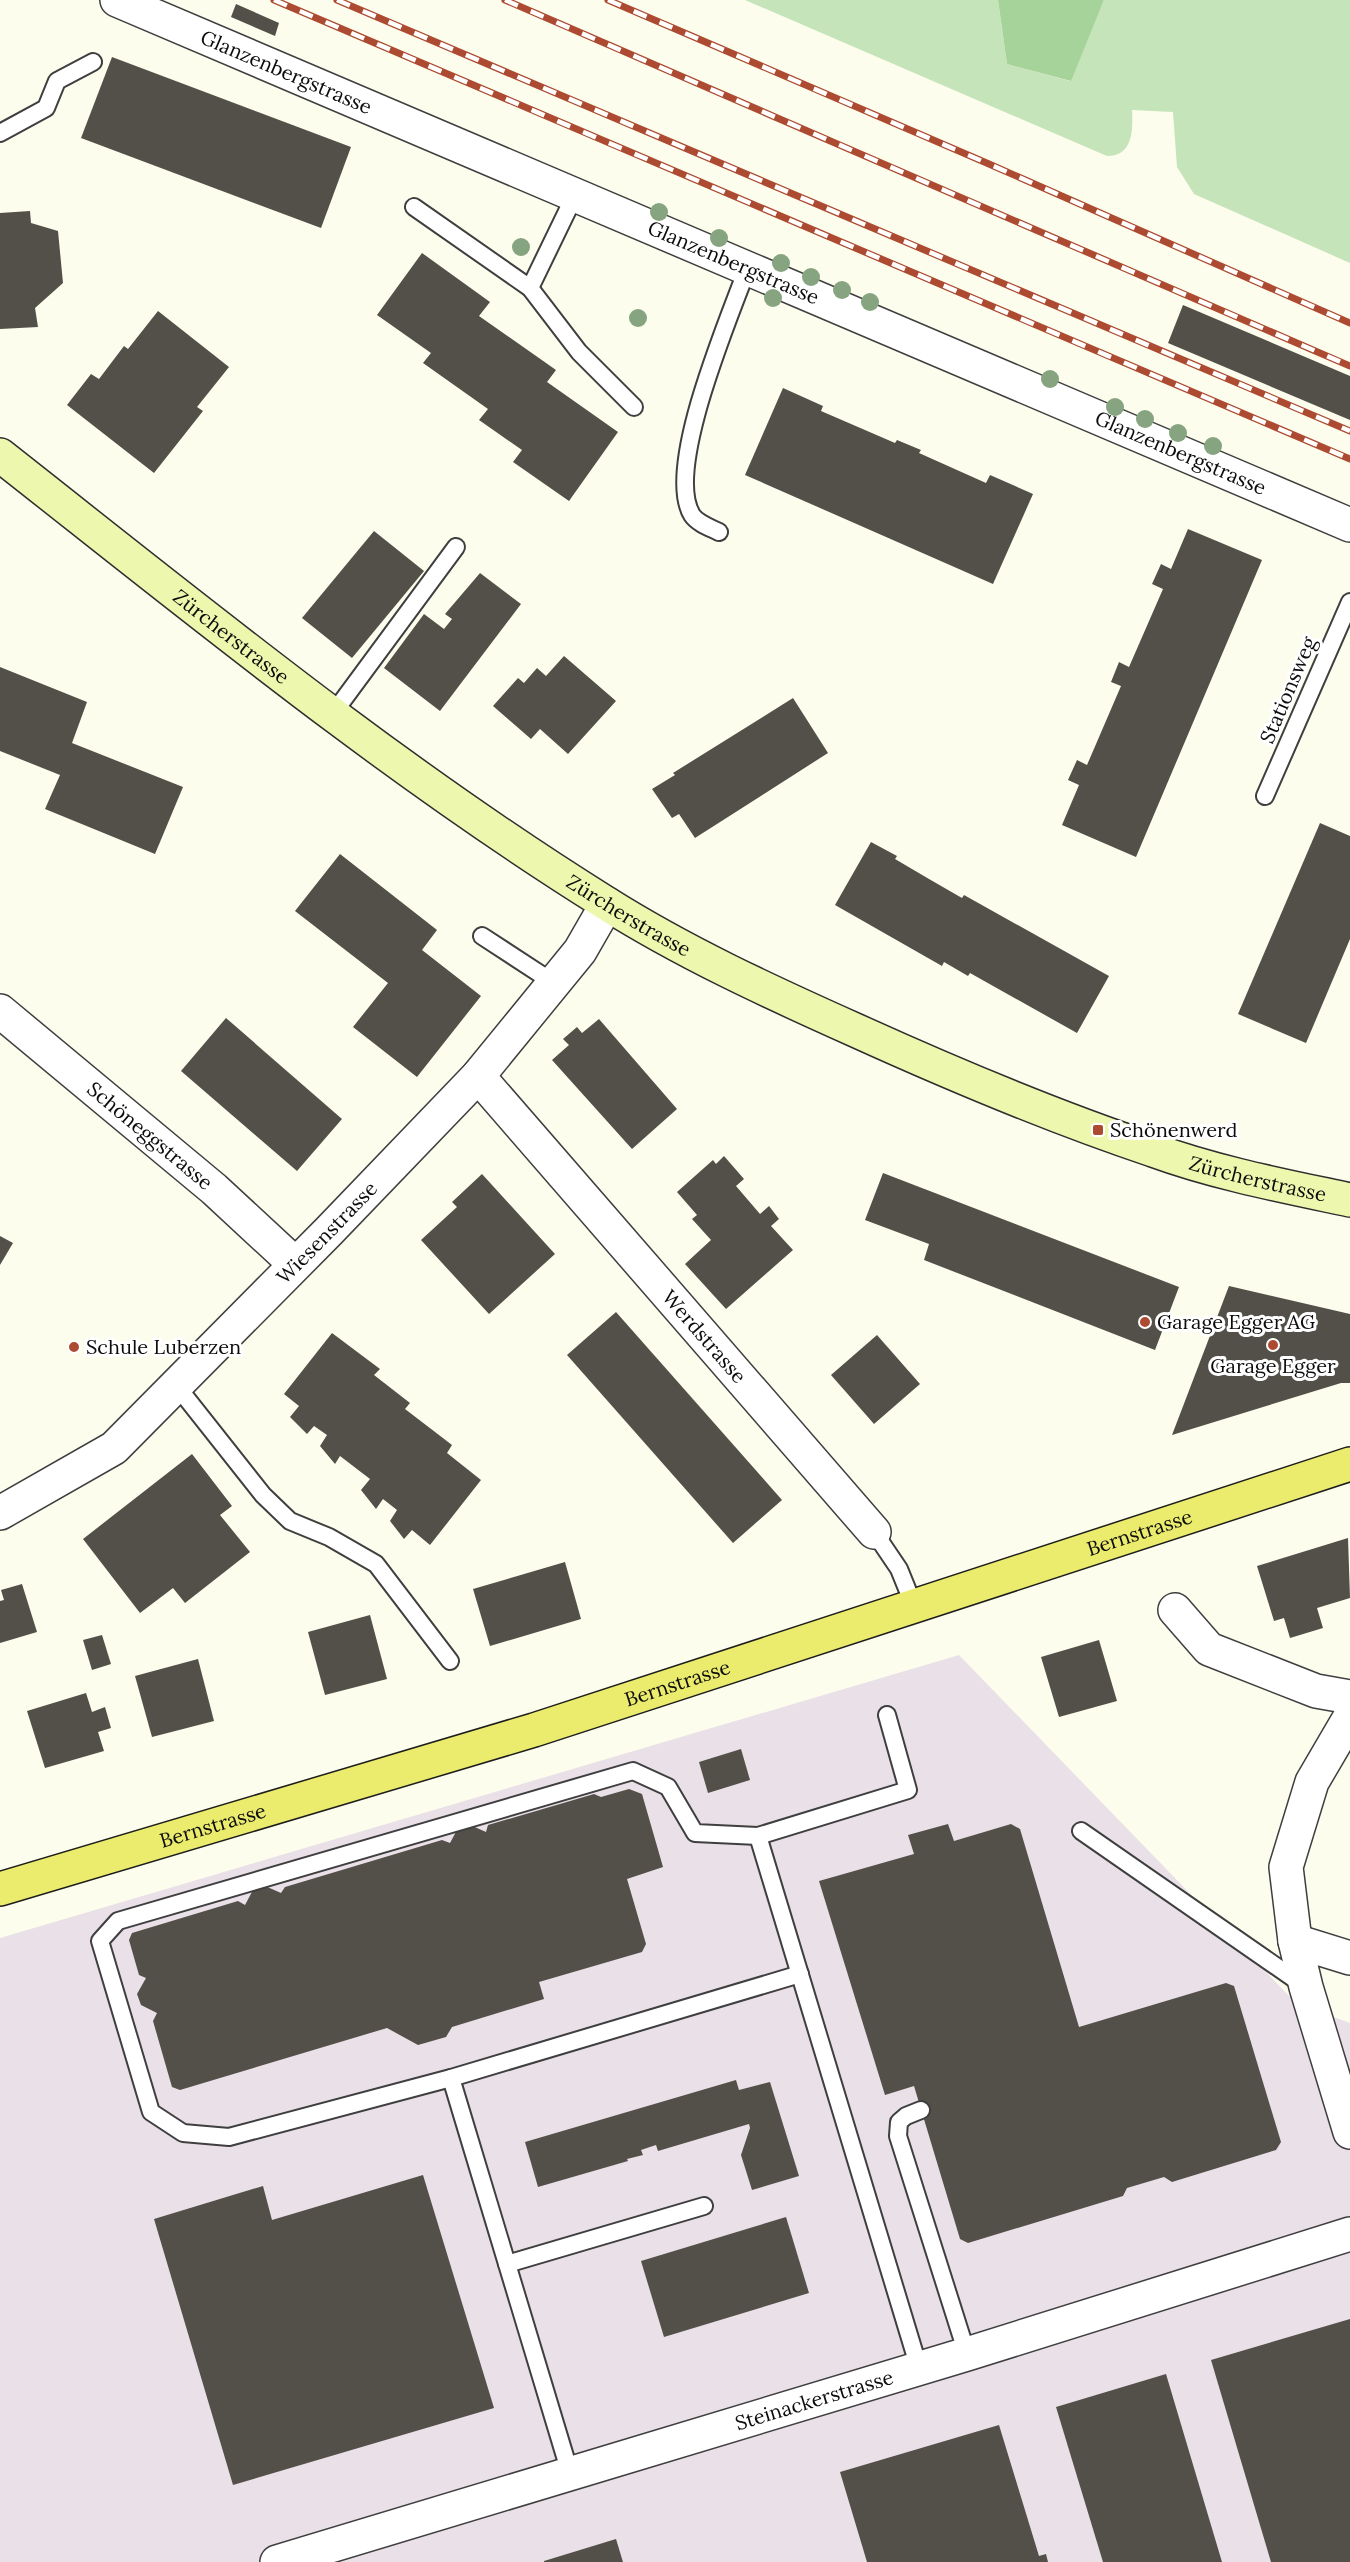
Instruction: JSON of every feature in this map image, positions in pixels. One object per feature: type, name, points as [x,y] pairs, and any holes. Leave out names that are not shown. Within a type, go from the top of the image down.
[{"type":"main road","name":"Zürcherstrasse","points":[[0,455],[332,715],[483,824],[607,904],[766,990],[955,1075],[1155,1152],[1219,1170],[1350,1200]]},
{"type":"main road","name":"Bernstrasse","points":[[0,1889],[534,1730],[1350,1464]]},
{"type":"street","name":"Glanzenbergstrasse","points":[[117,0],[1350,525]]},
{"type":"street","name":"Wiesenstrasse","points":[[0,1513],[114,1448],[478,1077],[580,951],[607,904]]},
{"type":"street","name":"Schöneggstrasse","points":[[0,1011],[214,1189],[295,1264]]},
{"type":"street","name":"Werdstrasse","points":[[478,1077],[873,1532]]},
{"type":"street","points":[[1175,1610],[1209,1649],[1316,1690],[1350,1697]]},
{"type":"street","points":[[1350,1718],[1312,1782],[1286,1867],[1295,1941],[1306,1987],[1350,2132]]},
{"type":"street","points":[[1295,1941],[1350,1958]]},
{"type":"street","name":"Steinackerstrasse","points":[[277,2562],[312,2557],[570,2473],[967,2354],[1350,2234]]},
{"type":"lane","points":[[0,133],[46,108],[57,81],[93,62]]},
{"type":"lane","points":[[530,288],[575,195]]},
{"type":"lane","points":[[414,207],[530,288],[579,352],[634,407]]},
{"type":"lane","points":[[719,532],[693,517],[686,500],[686,464],[699,402],[747,268]]},
{"type":"lane","points":[[332,715],[456,547]]},
{"type":"lane","name":"Stationsweg","points":[[1265,796],[1350,602]]},
{"type":"lane","points":[[482,936],[554,983]]},
{"type":"lane","points":[[176,1385],[263,1495],[290,1521],[329,1538],[376,1564],[450,1660]]},
{"type":"lane","name":"Werdstrasse","points":[[873,1532],[899,1569],[914,1606]]},
{"type":"lane","points":[[800,1974],[450,2078],[229,2137],[183,2133],[151,2112],[100,1941],[118,1921],[633,1771],[668,1787],[695,1833],[758,1836],[908,1790],[887,1715]]},
{"type":"lane","points":[[1081,1831],[1306,1987]]},
{"type":"lane","points":[[758,1836],[919,2368]]},
{"type":"lane","points":[[450,2078],[570,2473]]},
{"type":"lane","points":[[921,2110],[906,2116],[899,2122],[898,2136],[967,2354]]},
{"type":"lane","points":[[507,2264],[704,2206]]},
{"type":"shaded area","points":[[959,1655],[1296,2003],[1350,2023],[1350,2562],[0,2562],[0,1938]]},
{"type":"green space","points":[[745,0],[998,0],[1007,64],[1070,81],[1104,0],[1350,0],[1350,263],[1194,194],[1177,167],[1173,112],[1132,110],[1132,126],[1127,147],[1116,155],[1107,156]]},
{"type":"green space","points":[[998,0],[1104,0],[1071,81],[1007,64]]},
{"type":"building","points":[[236,4],[279,23],[275,36],[231,17]]},
{"type":"building","points":[[112,57],[351,147],[321,228],[81,138]]},
{"type":"building","points":[[30,211],[31,223],[58,231],[63,283],[35,308],[38,327],[0,329],[0,213]]},
{"type":"building","points":[[422,253],[490,302],[479,316],[556,370],[547,382],[618,432],[569,501],[513,462],[522,450],[479,420],[488,409],[423,363],[431,353],[377,315]]},
{"type":"building","points":[[1183,305],[1350,376],[1350,420],[1168,343]]},
{"type":"building","points":[[158,311],[229,367],[197,407],[203,411],[154,473],[67,405],[91,374],[99,379],[124,346],[128,349]]},
{"type":"building","points":[[783,388],[823,406],[821,411],[895,443],[897,440],[921,450],[919,453],[986,483],[990,475],[1033,494],[993,584],[745,475]]},
{"type":"building","points":[[1188,529],[1262,560],[1136,857],[1062,825],[1079,785],[1068,780],[1077,760],[1087,765],[1121,686],[1111,682],[1119,662],[1129,667],[1163,589],[1152,584],[1161,564],[1171,569]]},
{"type":"building","points":[[374,531],[424,571],[352,658],[302,618]]},
{"type":"building","points":[[480,573],[521,604],[440,711],[384,668],[424,614],[444,629],[452,619],[445,614]]},
{"type":"building","points":[[564,656],[616,701],[568,754],[540,729],[531,739],[493,706],[518,678],[524,683],[537,668],[546,676]]},
{"type":"building","points":[[0,667],[87,702],[72,743],[183,787],[155,854],[45,809],[60,775],[0,751]]},
{"type":"building","points":[[793,698],[828,753],[695,838],[679,814],[672,818],[652,789],[675,775],[673,773]]},
{"type":"building","points":[[1320,823],[1350,836],[1350,939],[1306,1043],[1238,1014]]},
{"type":"building","points":[[871,842],[897,856],[895,859],[962,898],[964,895],[1109,976],[1077,1033],[970,973],[968,976],[944,962],[942,966],[835,905]]},
{"type":"building","points":[[340,854],[437,930],[422,950],[481,996],[417,1077],[353,1027],[388,983],[295,911]]},
{"type":"building","points":[[226,1018],[342,1119],[297,1171],[181,1071]]},
{"type":"building","points":[[599,1019],[677,1109],[632,1149],[552,1060],[569,1045],[563,1039],[577,1027],[582,1033]]},
{"type":"building","points":[[724,1156],[744,1179],[736,1186],[760,1214],[769,1206],[779,1219],[771,1226],[793,1250],[726,1309],[685,1264],[711,1240],[692,1219],[697,1215],[677,1192],[713,1160],[716,1164]]},
{"type":"building","points":[[883,1173],[1179,1287],[1155,1350],[924,1260],[929,1244],[865,1220]]},
{"type":"building","points":[[482,1174],[555,1254],[489,1314],[421,1240],[457,1207],[452,1202]]},
{"type":"building","points":[[0,1236],[13,1243],[0,1265]]},
{"type":"building","points":[[1229,1286],[1350,1314],[1350,1383],[1341,1383],[1172,1435]]},
{"type":"building","points":[[616,1312],[782,1500],[733,1543],[567,1355]]},
{"type":"building","points":[[332,1333],[380,1369],[374,1375],[410,1403],[405,1409],[452,1445],[447,1453],[481,1480],[430,1545],[412,1530],[404,1539],[390,1521],[397,1510],[383,1499],[376,1509],[361,1490],[370,1479],[340,1456],[335,1464],[320,1446],[327,1435],[314,1426],[307,1434],[290,1417],[299,1406],[284,1394]]},
{"type":"building","points":[[877,1335],[920,1384],[874,1424],[831,1375]]},
{"type":"building","points":[[192,1454],[232,1506],[220,1515],[250,1552],[185,1603],[173,1588],[140,1613],[83,1539]]},
{"type":"building","points":[[1348,1538],[1350,1598],[1317,1608],[1323,1628],[1290,1638],[1284,1618],[1274,1621],[1257,1566]]},
{"type":"building","points":[[565,1562],[581,1619],[490,1646],[473,1589]]},
{"type":"building","points":[[22,1584],[37,1632],[0,1643],[0,1601],[4,1600],[1,1590]]},
{"type":"building","points":[[370,1615],[387,1679],[325,1695],[308,1632]]},
{"type":"building","points":[[102,1635],[111,1664],[92,1670],[83,1640]]},
{"type":"building","points":[[1099,1640],[1117,1701],[1059,1717],[1041,1657]]},
{"type":"building","points":[[198,1659],[214,1721],[152,1737],[135,1676]]},
{"type":"building","points":[[86,1693],[92,1712],[105,1707],[111,1728],[98,1732],[104,1751],[45,1768],[27,1711]]},
{"type":"building","points":[[741,1749],[750,1780],[708,1793],[699,1762]]},
{"type":"building","points":[[629,1789],[642,1794],[663,1867],[627,1879],[646,1944],[642,1952],[539,1982],[544,1999],[452,2027],[446,2037],[418,2045],[387,2028],[180,2090],[172,2087],[153,2021],[157,2013],[141,2005],[137,1994],[146,1978],[139,1975],[129,1940],[132,1933],[238,1901],[245,1905],[253,1890],[265,1886],[281,1893],[285,1887],[442,1840],[450,1843],[458,1828],[470,1825],[486,1832],[488,1825],[594,1794],[601,1797]]},
{"type":"building","points":[[948,1824],[954,1841],[1011,1824],[1020,1829],[1079,2027],[1226,1983],[1234,1986],[1281,2142],[1276,2150],[1172,2182],[1164,2177],[1127,2188],[1123,2196],[968,2243],[960,2239],[914,2086],[885,2095],[819,1881],[914,1854],[908,1835]]},
{"type":"building","points":[[736,2080],[739,2090],[770,2082],[799,2176],[752,2190],[741,2155],[750,2128],[749,2124],[658,2151],[656,2145],[641,2150],[643,2155],[627,2159],[628,2161],[538,2187],[525,2142]]},
{"type":"building","points":[[423,2175],[494,2408],[233,2485],[154,2219],[263,2186],[272,2220]]},
{"type":"building","points":[[786,2217],[809,2293],[664,2337],[641,2261]]},
{"type":"building","points":[[1350,2319],[1350,2562],[1271,2562],[1211,2360]]},
{"type":"building","points":[[1166,2374],[1222,2562],[1103,2562],[1056,2407]]},
{"type":"building","points":[[999,2425],[1039,2556],[1046,2554],[1048,2562],[867,2562],[840,2472]]},
{"type":"building","points":[[616,2539],[623,2562],[544,2562],[544,2561]]},
{"type":"railway","points":[[274,0],[1350,459]]},
{"type":"railway","points":[[337,0],[1350,431]]},
{"type":"railway","points":[[505,0],[1350,366]]},
{"type":"railway","points":[[608,0],[1350,323]]},
{"type":"place","name":"Schönenwerd","points":[[1098,1130]]},
{"type":"place","name":"Garage Egger AG","points":[[1145,1322]]},
{"type":"place","name":"Garage Egger","points":[[1273,1345]]},
{"type":"place","name":"Schule Luberzen","points":[[74,1347]]}]
